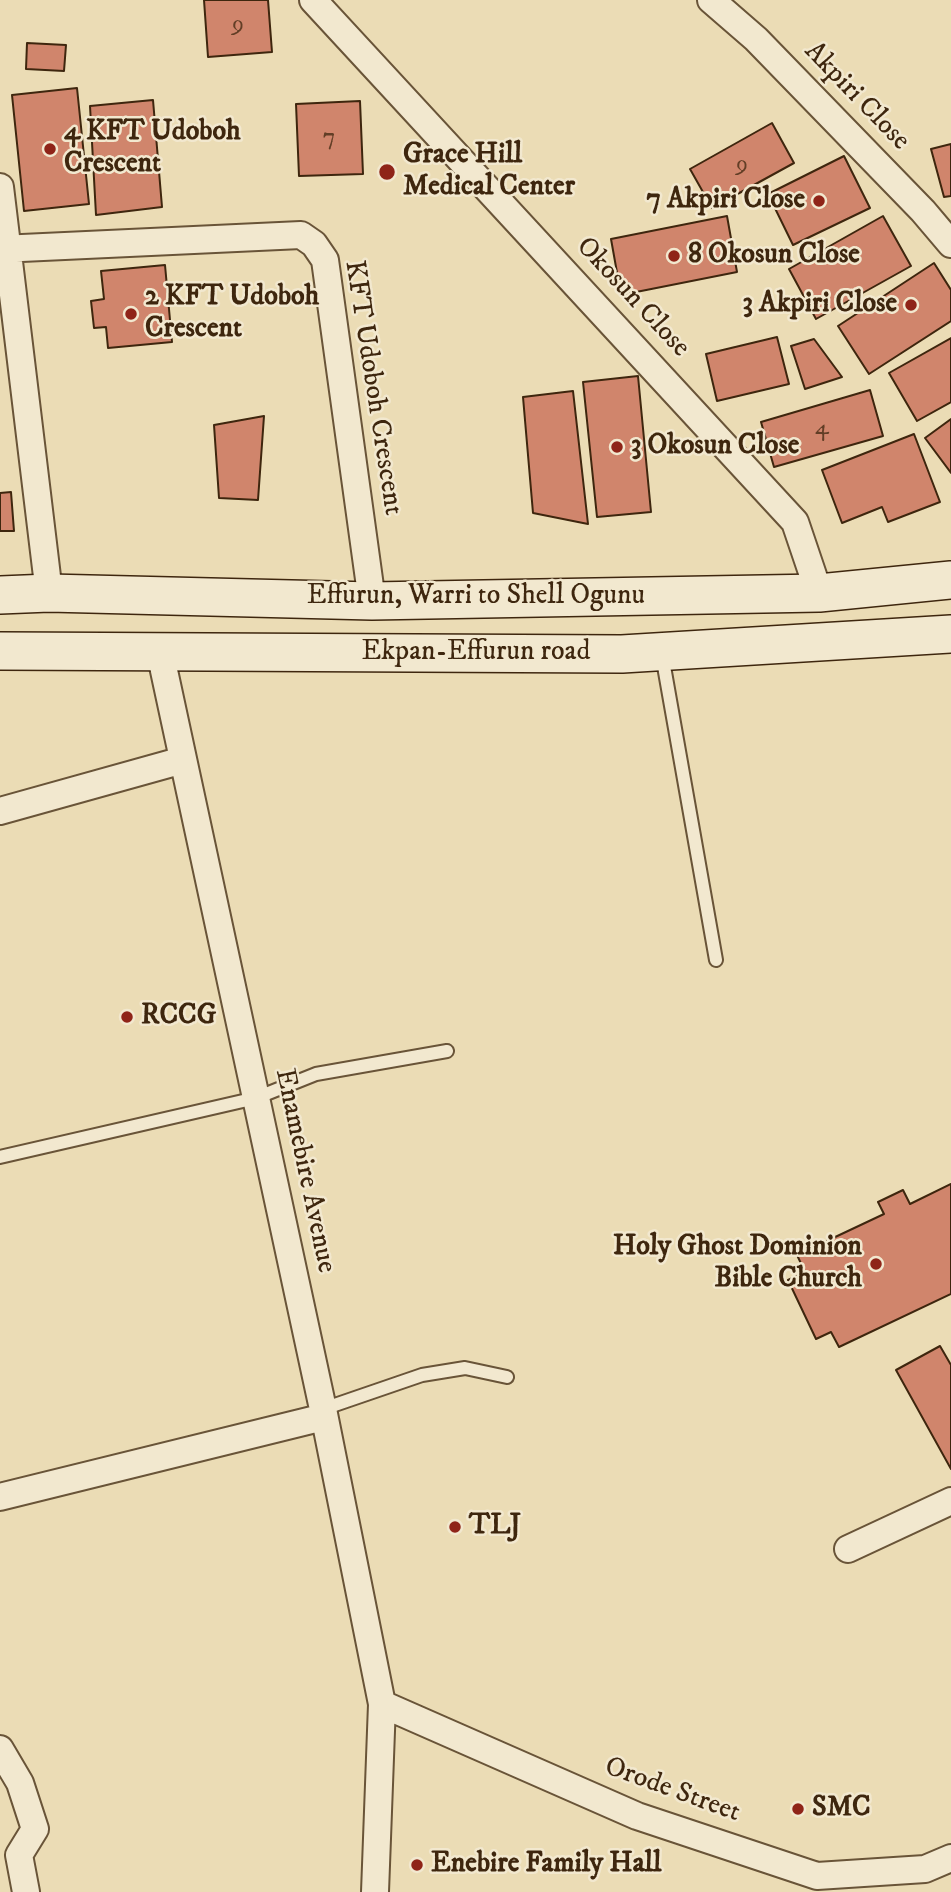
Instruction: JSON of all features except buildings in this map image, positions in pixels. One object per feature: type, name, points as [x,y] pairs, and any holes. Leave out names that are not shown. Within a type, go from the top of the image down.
[{"type":"main road","name":"Effurun, Warri to Shell Ogunu","points":[[0,595],[49,593],[372,601],[819,593],[951,580]]},
{"type":"main road","name":"Ekpan-Effurun road","points":[[0,651],[622,654],[951,634]]},
{"type":"street","name":"Okosun Close","points":[[313,0],[794,522],[819,593]]},
{"type":"street","name":"Akpiri Close","points":[[711,0],[756,39],[923,211],[951,244]]},
{"type":"street","points":[[0,187],[3,249],[49,593]]},
{"type":"street","name":"KFT Udoboh Crescent","points":[[3,249],[301,235],[314,244],[325,260],[372,601]]},
{"type":"street","name":"Enamebire Avenue","points":[[160,652],[323,1413],[382,1704],[375,1892]]},
{"type":"street","points":[[0,810],[183,760]]},
{"type":"street","points":[[0,1497],[323,1413]]},
{"type":"street","points":[[848,1549],[951,1500]]},
{"type":"street","name":"Orode Street","points":[[382,1704],[637,1816],[818,1884],[925,1869],[951,1858]]},
{"type":"street","points":[[0,1749],[20,1783],[35,1829],[10,1859],[26,1892]]},
{"type":"lane","points":[[661,652],[716,960]]},
{"type":"lane","points":[[0,1157],[256,1098],[316,1074],[447,1051]]},
{"type":"lane","points":[[323,1413],[422,1375],[465,1368],[507,1377]]},
{"type":"place","name":"4 KFT Udoboh Crescent","points":[[50,149]]},
{"type":"place","name":"Grace Hill Medical Center","points":[[387,172]]},
{"type":"place","name":"7 Akpiri Close","points":[[819,201]]},
{"type":"place","name":"8 Okosun Close","points":[[674,256]]},
{"type":"place","name":"3 Akpiri Close","points":[[911,305]]},
{"type":"place","name":"2 KFT Udoboh Crescent","points":[[131,314]]},
{"type":"place","name":"3 Okosun Close","points":[[617,447]]},
{"type":"place","name":"RCCG","points":[[127,1017]]},
{"type":"place","name":"Holy Ghost Dominion Bible Church","points":[[876,1264]]},
{"type":"place","name":"TLJ","points":[[455,1527]]},
{"type":"place","name":"SMC","points":[[798,1809]]},
{"type":"place","name":"Enebire Family Hall","points":[[417,1865]]}]
